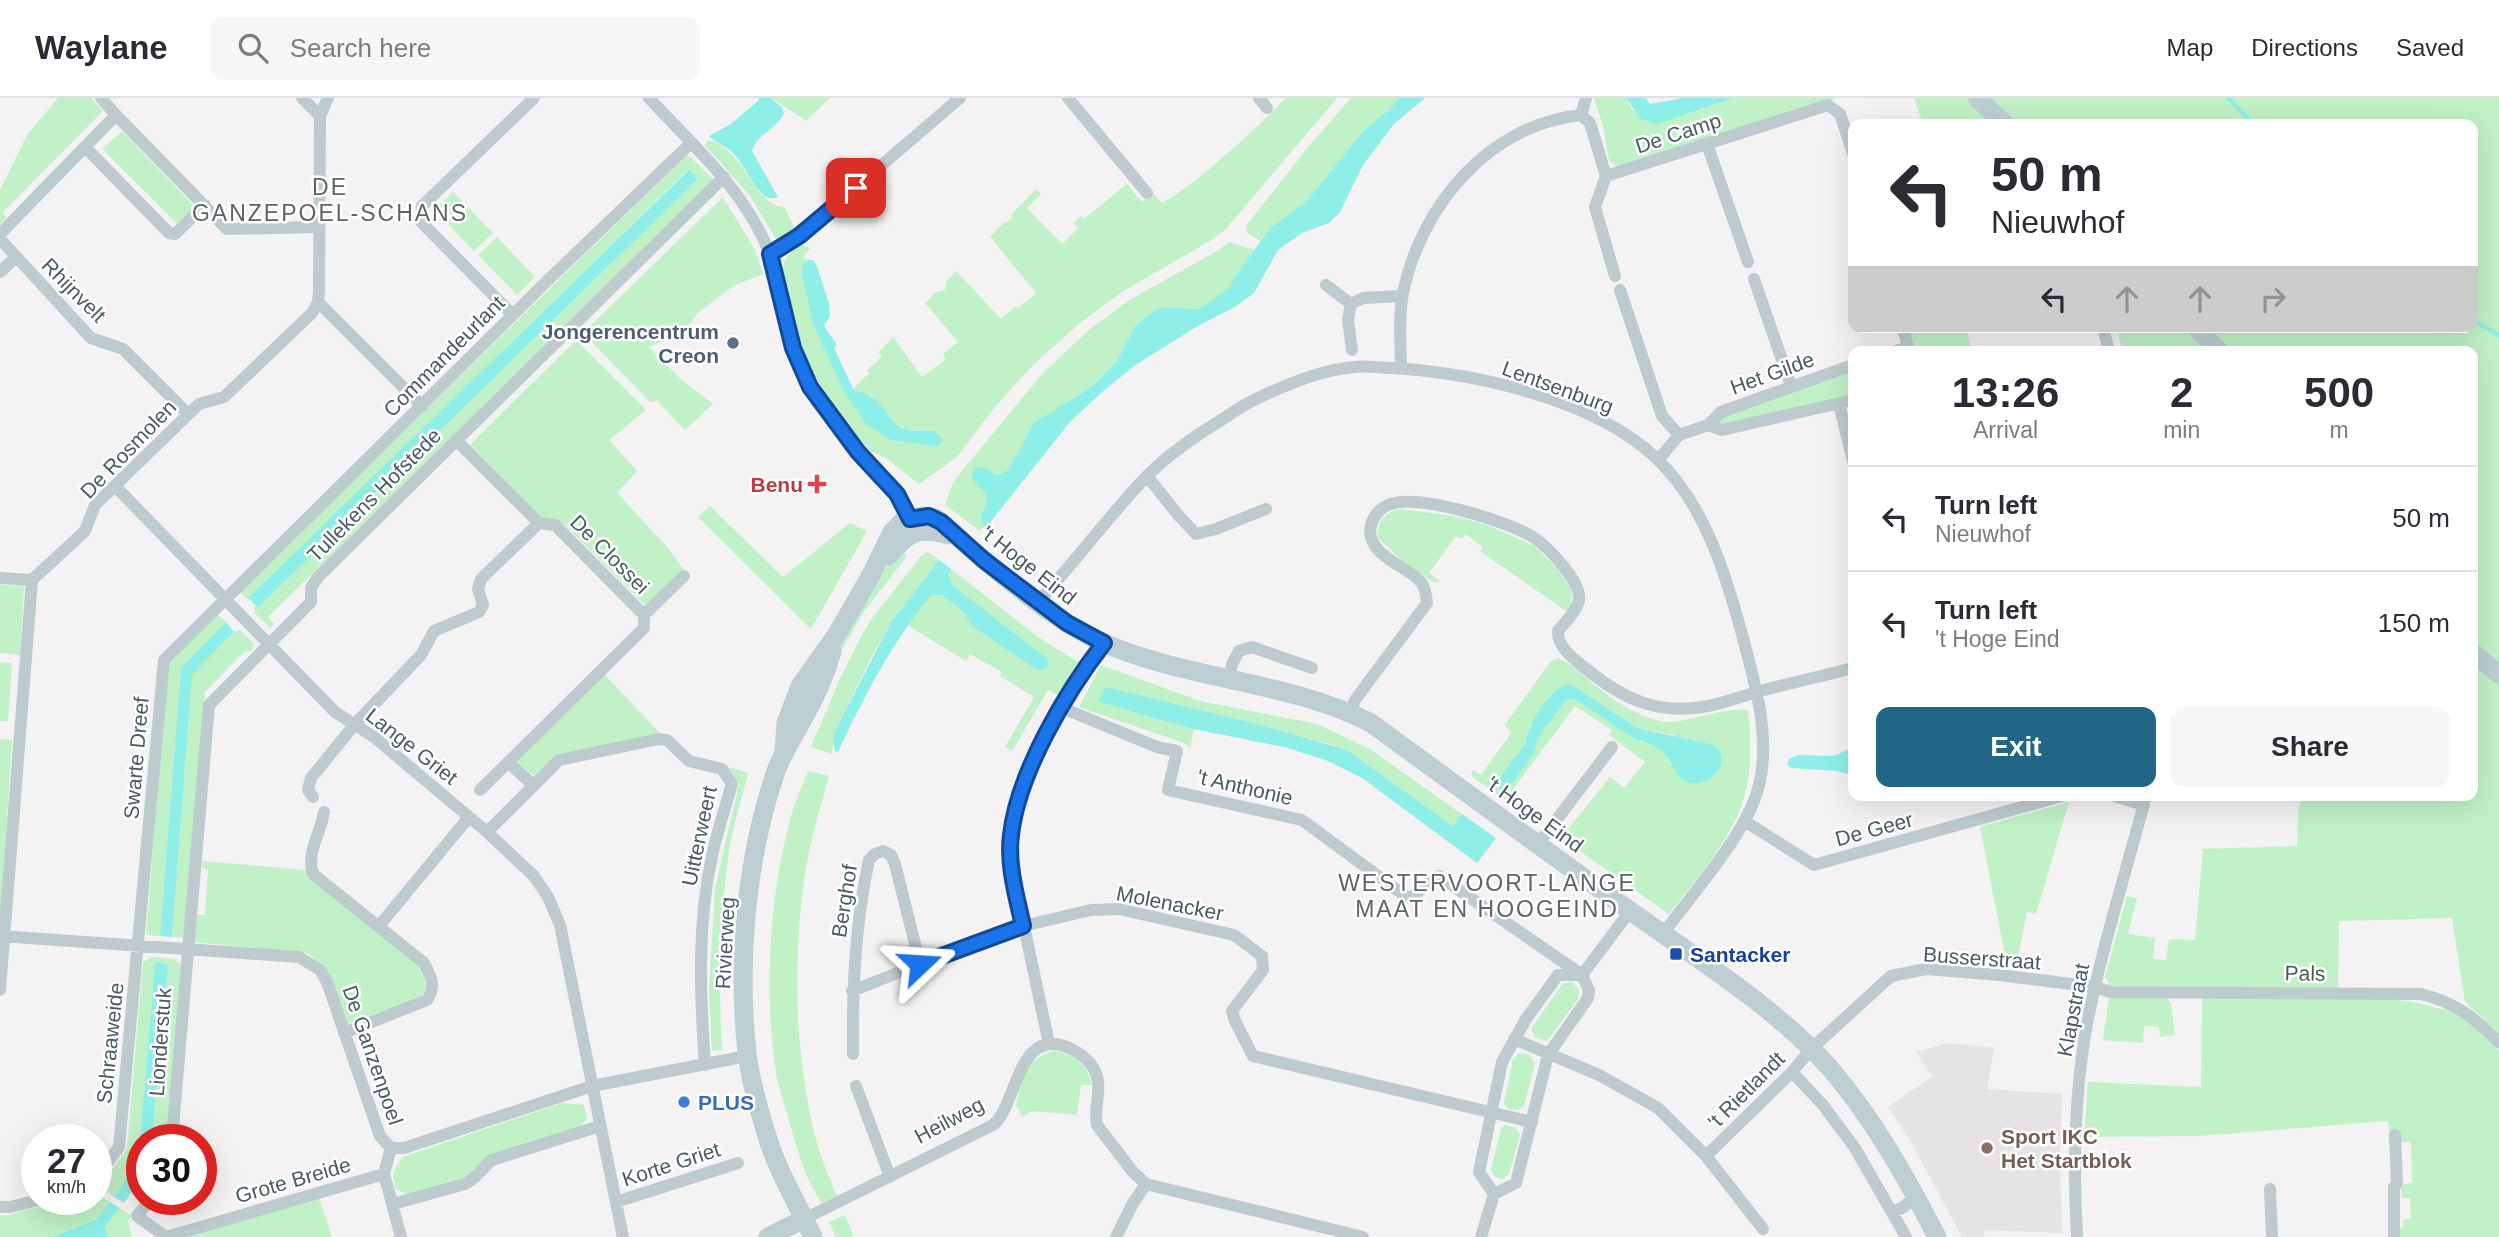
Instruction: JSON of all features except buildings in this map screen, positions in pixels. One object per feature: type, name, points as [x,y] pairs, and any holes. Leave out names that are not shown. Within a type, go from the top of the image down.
[{"type":"street","points":[[101,98],[228,229],[319,227]]},
{"type":"street","points":[[302,98],[320,116]]},
{"type":"street","points":[[328,98],[320,116],[317,302],[422,406]]},
{"type":"street","points":[[513,315],[421,222],[422,206],[534,98]]},
{"type":"street","points":[[649,98],[724,177],[755,222],[770,254],[793,348],[810,387],[858,452],[897,494],[912,525]]},
{"type":"street","points":[[770,254],[799,236],[960,98]]},
{"type":"street","points":[[1068,98],[1147,193]]},
{"type":"street","points":[[1581,115],[1586,98]]},
{"type":"street","points":[[1977,98],[2000,119]]},
{"type":"street","name":"De Camp","points":[[1606,176],[1828,105],[1840,114],[1848,138]]},
{"type":"street","points":[[0,234],[116,115]]},
{"type":"street","points":[[1401,369],[1402,296],[1410,267],[1428,223],[1452,187],[1481,157],[1526,130],[1562,117],[1581,115],[1590,123],[1606,176],[1595,206],[1615,275]]},
{"type":"street","name":"Commandeurlant","points":[[226,598],[691,143]]},
{"type":"street","points":[[1707,144],[1748,262]]},
{"type":"street","points":[[85,147],[169,233],[175,234],[205,205]]},
{"type":"street","name":"Tullekens Hofstede","points":[[187,948],[198,854],[209,705],[311,602],[311,588],[318,577],[724,177]]},
{"type":"street","name":"Rhijnvelt","points":[[0,239],[91,338],[123,349],[188,414]]},
{"type":"street","points":[[0,272],[15,258]]},
{"type":"street","points":[[1754,279],[1791,386]]},
{"type":"street","points":[[1326,285],[1351,304]]},
{"type":"street","points":[[1620,290],[1662,416],[1679,435],[1658,460]]},
{"type":"street","points":[[1351,304],[1363,298],[1402,296]]},
{"type":"street","name":"De Rosmolen","points":[[33,580],[85,531],[95,505],[114,486],[199,404],[224,397],[312,313],[317,302]]},
{"type":"street","points":[[1351,304],[1348,320],[1352,349]]},
{"type":"street","points":[[2202,333],[2214,346]]},
{"type":"street","name":"Lentsenburg","points":[[1038,602],[1147,476],[1199,433],[1256,398],[1331,372],[1356,366],[1434,371],[1513,387],[1595,416],[1634,440],[1658,460],[1689,498],[1707,532],[1741,629],[1758,692],[1764,750],[1760,782],[1746,822],[1663,934]]},
{"type":"street","name":"Het Gilde","points":[[1679,435],[1708,425],[1721,412],[1848,367]]},
{"type":"street","name":"Het Gilde","points":[[1708,425],[1722,430],[1848,401]]},
{"type":"street","points":[[1839,404],[1848,441]]},
{"type":"street","name":"De Clossei","points":[[456,440],[539,523],[555,525],[644,615],[644,628],[480,790]]},
{"type":"street","points":[[1147,476],[1196,534],[1266,509]]},
{"type":"street","name":"Lange Griet","points":[[114,486],[335,712],[374,737],[487,832],[534,876],[548,897],[560,925],[592,1086]]},
{"type":"street","points":[[1350,713],[1355,700],[1427,603],[1426,590],[1418,578],[1398,567],[1373,541],[1371,528],[1376,515],[1387,505],[1404,502],[1430,504],[1487,517],[1533,537],[1564,567],[1579,591],[1575,609],[1558,631],[1560,643],[1573,659],[1595,677],[1630,699],[1658,708],[1708,706],[1848,669]]},
{"type":"street","name":"'t Hoge Eind","points":[[912,525],[923,516],[935,519],[1038,602],[1067,623],[1104,643],[1153,662],[1287,693],[1350,713],[1371,723],[1771,1013],[1811,1049],[1836,1076],[1889,1149],[1937,1237]]},
{"type":"street","name":"Rivierweg","points":[[813,1237],[799,1227],[773,1179],[768,1163],[767,1138],[747,1056],[744,1014],[745,943],[751,887],[763,816],[783,752],[803,719],[828,666],[837,634],[892,532],[902,522],[912,525]]},
{"type":"street","points":[[313,797],[308,790],[311,778],[355,724],[421,655],[434,631],[479,612],[483,605],[478,589],[481,579],[539,523]]},
{"type":"street","name":"De Clossei","points":[[644,615],[684,576]]},
{"type":"street","points":[[0,578],[33,580],[2,936],[0,990]]},
{"type":"street","name":"Swarte Dreef","points":[[139,946],[164,660],[226,598]]},
{"type":"street","points":[[1104,643],[1060,706],[1020,793],[1010,838],[1014,879],[1049,1044],[1068,1047],[1090,1063],[1099,1083],[1095,1116],[1097,1125],[1133,1172],[1146,1184],[1363,1237]]},
{"type":"street","points":[[1229,680],[1231,664],[1239,650],[1252,647],[1312,668]]},
{"type":"street","points":[[2478,657],[2499,674]]},
{"type":"street","name":"'t Anthonie","points":[[1060,706],[1157,747],[1177,751],[1168,790],[1301,820],[1408,898],[1418,895],[1430,879],[1439,876],[1582,975]]},
{"type":"street","name":"Uitterweert","points":[[487,832],[559,760],[659,739],[667,740],[689,761],[722,769],[732,784],[712,855],[700,940],[705,1065]]},
{"type":"street","points":[[1538,844],[1612,747]]},
{"type":"street","points":[[508,762],[533,785]]},
{"type":"street","name":"De Geer","points":[[1746,822],[1814,865],[2044,801]]},
{"type":"street","name":"Klapstraat","points":[[2077,1237],[2074,1193],[2076,1110],[2087,1026],[2145,801]]},
{"type":"street","points":[[324,812],[323,823],[310,860],[317,882],[379,926],[424,963],[432,978],[433,991],[427,1000],[344,1033]]},
{"type":"street","points":[[379,926],[469,817]]},
{"type":"street","name":"Berghof","points":[[853,1054],[852,991],[858,922],[869,860],[883,851],[891,855],[895,864],[920,964]]},
{"type":"street","name":"Molenacker","points":[[920,964],[1023,926],[1091,910],[1119,909],[1234,935],[1262,956],[1263,970],[1232,1011],[1253,1056],[1492,1113]]},
{"type":"street","points":[[1582,975],[1630,911]]},
{"type":"street","name":"De Ganzenpoel","points":[[2,936],[299,957],[320,970],[327,982],[380,1136],[391,1148],[404,1147],[592,1086],[747,1056]]},
{"type":"street","name":"Schraaweide","points":[[112,1156],[119,1147],[139,946]]},
{"type":"street","name":"Lionderstuk","points":[[173,1124],[187,948]]},
{"type":"street","points":[[852,991],[920,964]]},
{"type":"street","name":"Busserstraat","points":[[1811,1049],[1891,976],[1926,969],[2095,987]]},
{"type":"street","points":[[1494,1194],[1479,1172],[1503,1062],[1514,1039],[1558,975],[1582,975]]},
{"type":"street","points":[[1481,1237],[1494,1194],[1516,1183],[1548,1055],[1588,998],[1589,990],[1582,975]]},
{"type":"street","name":"Pals","points":[[2095,987],[2111,992],[2421,994],[2453,1004],[2474,1018],[2499,1042]]},
{"type":"street","points":[[1514,1039],[1548,1055]]},
{"type":"street","name":"Heilweg","points":[[768,1237],[799,1227],[998,1121],[1007,1108],[1019,1071],[1032,1053],[1049,1044]]},
{"type":"street","name":"'t Rietlandt","points":[[1706,1156],[1811,1049]]},
{"type":"street","name":"'t Rietlandt","points":[[1548,1055],[1599,1075],[1658,1108],[1706,1156],[1763,1229]]},
{"type":"street","points":[[1791,1072],[1823,1105],[1855,1148],[1906,1237]]},
{"type":"street","name":"Korte Griet","points":[[592,1086],[623,1237]]},
{"type":"street","points":[[856,1086],[890,1177]]},
{"type":"street","points":[[1492,1113],[1532,1122]]},
{"type":"street","points":[[393,1204],[465,1184],[475,1179],[482,1168],[492,1160],[600,1126]]},
{"type":"street","points":[[2394,1237],[2394,1187],[2397,1184],[2395,1135]]},
{"type":"street","name":"Grote Breide","points":[[391,1148],[384,1174],[401,1237]]},
{"type":"street","name":"Korte Griet","points":[[616,1202],[738,1163]]},
{"type":"street","name":"Grote Breide","points":[[138,1215],[166,1237],[384,1174]]},
{"type":"street","points":[[1116,1237],[1146,1184]]},
{"type":"street","points":[[2270,1189],[2272,1237]]},
{"type":"street","points":[[1892,1212],[1916,1197]]},
{"type":"street","points":[[0,1208],[21,1205]]},
{"type":"shaded area","name":"Sport IKC Het Startblok","points":[[1949,1043],[1994,1048],[1987,1089],[2062,1094],[2062,1233],[1985,1230],[1984,1237],[1962,1237],[1910,1140],[1888,1107],[1932,1076],[1916,1052]]},
{"type":"green space","points":[[58,98],[91,98],[103,111],[3,212],[6,218],[0,224],[0,190],[27,135]]},
{"type":"green space","points":[[763,98],[830,98],[806,121],[775,100],[771,104]]},
{"type":"green space","points":[[1286,98],[1337,98],[1225,230],[1125,290],[1080,323],[1034,364],[994,408],[957,457],[919,484],[886,458],[870,451],[826,399],[804,354],[783,273],[785,260],[800,244],[810,248],[803,258],[809,260],[803,264],[842,388],[891,440],[938,447],[942,441],[931,430],[907,430],[892,421],[872,396],[853,389],[869,373],[867,370],[882,357],[879,352],[893,337],[922,377],[946,359],[943,354],[958,342],[925,303],[936,292],[945,290],[946,282],[956,271],[1001,319],[1036,293],[990,237],[1004,222],[1012,218],[1011,215],[1036,189],[1041,194],[1027,208],[1062,244],[1078,228],[1073,223],[1081,216],[1084,219],[1127,184],[1142,202],[1153,193],[1162,203],[1169,199],[1230,151]]},
{"type":"green space","points":[[1351,98],[1399,98],[1389,110],[1365,129],[1305,203],[1271,227],[1260,241],[1247,233],[1246,226],[1308,147]]},
{"type":"green space","points":[[1594,98],[1626,98],[1632,110],[1684,115],[1734,98],[1837,98],[1621,166],[1614,165],[1609,160],[1603,126]]},
{"type":"green space","points":[[1914,98],[1972,98],[1995,119],[1921,119]]},
{"type":"green space","points":[[1983,98],[2499,98],[2499,668],[2478,651],[2478,346],[2221,346],[2209,333],[2478,333],[2478,119],[2006,119]]},
{"type":"green space","points":[[122,131],[195,207],[177,224],[103,149]]},
{"type":"green space","points":[[708,140],[732,154],[764,197],[785,208],[796,232],[784,239],[776,239],[750,196],[705,145]]},
{"type":"green space","points":[[686,156],[691,157],[713,179],[712,183],[268,617],[274,624],[270,628],[255,613],[254,605],[258,608],[698,179],[688,170],[248,600],[239,591]]},
{"type":"green space","points":[[453,192],[493,233],[474,251],[437,213],[433,217],[430,214]]},
{"type":"green space","points":[[723,197],[755,250],[763,274],[733,286],[698,313],[683,333],[649,347],[681,379],[713,404],[685,430],[656,400],[651,403],[583,333]]},
{"type":"green space","points":[[497,237],[535,277],[517,295],[478,255]]},
{"type":"green space","points":[[1229,242],[1254,250],[1228,289],[1199,309],[1164,307],[1149,314],[1135,326],[1118,359],[1095,384],[1067,401],[1021,450],[1008,470],[997,475],[983,467],[972,479],[987,495],[986,506],[981,514],[983,527],[980,531],[945,505],[953,483],[961,472],[1043,373],[1091,328],[1131,299]]},
{"type":"green space","points":[[1910,333],[1967,333],[1971,346],[1915,346]]},
{"type":"green space","points":[[2118,333],[2198,333],[2209,346],[2121,346]]},
{"type":"green space","points":[[576,340],[646,410],[609,440],[637,471],[617,493],[667,547],[685,571],[646,606],[564,524],[541,517],[470,445]]},
{"type":"green space","points":[[1848,372],[1848,396],[1723,426],[1719,422],[1720,417]]},
{"type":"green space","points":[[710,506],[783,577],[850,523],[867,531],[811,629],[698,517]]},
{"type":"green space","points":[[1400,509],[1454,516],[1487,525],[1535,546],[1559,571],[1572,590],[1571,607],[1566,611],[1480,551],[1482,547],[1466,534],[1462,539],[1456,536],[1429,573],[1440,581],[1435,583],[1401,560],[1378,538],[1378,527],[1383,519]]},
{"type":"green space","points":[[900,548],[907,556],[863,613],[840,653],[839,645],[874,583]]},
{"type":"green space","points":[[928,552],[939,560],[891,622],[871,658],[836,729],[832,754],[811,747],[863,633],[922,555]]},
{"type":"green space","points":[[951,569],[1038,637],[1078,662],[1058,695],[1048,690],[1012,751],[1005,747],[1034,697],[1000,676],[1002,672],[970,654],[966,661],[907,625],[931,595],[942,595],[963,612],[972,626],[1037,670],[1043,670],[1049,663],[1047,658],[952,585],[949,575]]},
{"type":"green space","points":[[0,585],[24,586],[20,655],[0,653]]},
{"type":"green space","points":[[217,614],[226,622],[181,668],[160,936],[146,935],[168,665]]},
{"type":"green space","points":[[240,630],[254,644],[252,651],[245,651],[205,692],[184,938],[172,937],[192,674],[234,632]]},
{"type":"green space","points":[[1558,658],[1564,661],[1624,706],[1660,721],[1677,721],[1742,709],[1748,711],[1750,762],[1739,812],[1716,852],[1669,914],[1561,838],[1610,777],[1624,788],[1645,762],[1609,735],[1612,730],[1575,706],[1505,800],[1471,776],[1473,770],[1481,775],[1512,732],[1504,726],[1551,661]],"holes":[[[1572,685],[1637,728],[1674,735],[1671,766],[1665,754],[1657,747],[1636,740],[1574,699],[1565,701],[1537,738],[1534,754],[1504,793],[1494,785],[1527,743],[1529,727],[1554,692],[1563,686]]]},
{"type":"green space","points":[[2478,661],[2499,679],[2499,1033],[2465,1002],[2452,918],[2339,921],[2338,989],[2110,986],[2105,977],[2127,896],[2137,898],[2128,934],[2155,938],[2153,959],[2166,960],[2169,939],[2195,940],[2203,849],[2297,846],[2298,809],[2301,801],[2478,801]]},
{"type":"green space","points":[[0,662],[12,663],[8,721],[0,721]]},
{"type":"green space","points":[[1101,665],[1200,701],[1317,724],[1370,749],[1462,814],[1453,826],[1347,750],[1326,743],[1106,688],[1099,701],[1194,729],[1190,748],[1184,743],[1079,707]]},
{"type":"green space","points":[[605,675],[658,734],[556,755],[534,776],[517,762]]},
{"type":"green space","points":[[0,739],[12,740],[0,923]]},
{"type":"green space","points":[[729,767],[748,773],[731,841],[726,876],[720,975],[722,1050],[712,1051],[709,992],[715,888],[739,784]]},
{"type":"green space","points":[[808,771],[829,776],[806,865],[799,928],[797,992],[801,1056],[811,1120],[819,1151],[837,1196],[822,1203],[803,1165],[780,1089],[770,1014],[770,946],[778,879],[791,816]]},
{"type":"green space","points":[[2069,802],[2036,914],[2027,912],[2018,957],[2005,955],[1980,827]]},
{"type":"green space","points":[[202,861],[305,870],[410,956],[424,978],[425,990],[416,999],[345,1025],[327,971],[308,953],[193,942],[194,915],[205,915],[208,869],[202,868]]},
{"type":"green space","points":[[152,957],[173,959],[182,965],[168,1124],[153,1124],[168,964],[155,962],[141,1124],[129,1124],[143,962]]},
{"type":"green space","points":[[1572,982],[1579,989],[1578,999],[1547,1041],[1536,1038],[1531,1029],[1563,983]]},
{"type":"green space","points":[[2109,997],[2166,997],[2171,1004],[2175,1035],[2160,1037],[2159,1027],[2144,1026],[2143,1043],[2103,1040]]},
{"type":"green space","points":[[2202,998],[2382,998],[2454,1012],[2467,1020],[2499,1049],[2499,1237],[2399,1237],[2403,1220],[2411,1218],[2410,1198],[2402,1198],[2401,1190],[2404,1184],[2412,1183],[2411,1142],[2401,1142],[2400,1132],[2389,1132],[2388,1121],[2198,1136],[2084,1137],[2088,1082],[2201,1087]]},
{"type":"green space","points":[[1054,1051],[1068,1054],[1084,1066],[1092,1085],[1081,1085],[1077,1115],[1032,1111],[1022,1117],[1016,1104],[1027,1071],[1038,1059]]},
{"type":"green space","points":[[1519,1053],[1529,1054],[1535,1064],[1524,1106],[1518,1110],[1508,1109],[1504,1103],[1513,1059]]},
{"type":"green space","points":[[562,1103],[584,1105],[587,1119],[578,1129],[484,1160],[472,1176],[410,1195],[395,1189],[393,1173],[402,1157]]},
{"type":"green space","points":[[1505,1125],[1515,1127],[1520,1135],[1509,1174],[1502,1179],[1495,1177],[1491,1169],[1501,1129]]},
{"type":"green space","points":[[126,1150],[126,1180],[114,1197],[112,1196],[112,1169]]},
{"type":"green space","points":[[319,1198],[332,1237],[181,1237]]},
{"type":"green space","points":[[120,1208],[126,1215],[131,1216],[128,1222],[132,1237],[108,1237],[105,1228]]},
{"type":"green space","points":[[21,1212],[21,1215],[100,1215],[97,1219],[53,1237],[0,1237],[0,1215]]},
{"type":"green space","points":[[845,1215],[854,1237],[836,1237],[829,1222]]},
{"type":"water","points":[[759,98],[770,98],[782,107],[784,114],[754,145],[752,151],[778,197],[773,198],[762,194],[732,152],[709,136],[731,124]]},
{"type":"water","points":[[1399,98],[1425,98],[1394,124],[1363,165],[1340,212],[1329,223],[1302,233],[1278,250],[1254,293],[1134,366],[1101,393],[1070,422],[988,525],[983,527],[981,514],[986,506],[987,495],[972,479],[973,468],[983,467],[997,475],[1008,470],[1034,423],[1095,384],[1118,359],[1135,326],[1149,314],[1163,307],[1199,309],[1228,289],[1271,227],[1305,203],[1365,129],[1389,110]]},
{"type":"water","points":[[1626,98],[1646,98],[1650,104],[1683,98],[1734,98],[1657,124],[1641,119]]},
{"type":"water","points":[[689,170],[698,179],[258,608],[248,598]]},
{"type":"water","points":[[813,260],[817,266],[829,304],[830,316],[824,326],[837,345],[834,348],[854,391],[867,394],[875,400],[896,424],[908,430],[936,433],[942,441],[938,447],[891,440],[866,424],[842,388],[813,323],[802,274],[803,264]]},
{"type":"water","points":[[939,560],[951,569],[949,575],[952,585],[1047,658],[1049,666],[1037,670],[972,626],[963,612],[942,595],[931,595],[891,651],[838,752],[835,751],[833,740],[836,729],[891,622]]},
{"type":"water","points":[[226,622],[234,632],[192,675],[172,937],[160,936],[181,668]]},
{"type":"water","points":[[1572,685],[1637,728],[1714,745],[1721,758],[1718,771],[1706,781],[1686,781],[1677,774],[1660,749],[1633,738],[1574,699],[1565,701],[1538,738],[1534,754],[1505,793],[1494,785],[1526,743],[1529,729],[1538,712],[1556,691]]},
{"type":"water","points":[[1106,687],[1260,725],[1347,750],[1453,826],[1462,814],[1496,838],[1477,863],[1362,778],[1328,761],[1288,748],[1194,729],[1098,701]]},
{"type":"water","points":[[1848,749],[1848,774],[1791,768],[1787,764],[1789,759],[1799,755],[1834,756]]},
{"type":"water","points":[[155,962],[168,964],[153,1124],[141,1124]]},
{"type":"water","points":[[126,1180],[126,1200],[124,1203],[114,1197]]},
{"type":"water","points":[[112,1203],[120,1208],[105,1227],[108,1237],[53,1237],[97,1219],[100,1215],[112,1215]]},
{"type":"waterway","points":[[2228,98],[2248,119]]},
{"type":"waterway","points":[[2478,323],[2499,335]]},
{"type":"place","name":"Jongerencentrum Creon","points":[[733,343]]},
{"type":"place","name":"Benu","points":[[817,484]]},
{"type":"place","name":"Santacker","points":[[1676,954]]},
{"type":"place","name":"PLUS","points":[[684,1102]]},
{"type":"place","name":"Sport IKC Het Startblok","points":[[1987,1148]]},
{"type":"district","name":"DE GANZEPOEL-SCHANS","points":[[330,200]]},
{"type":"district","name":"WESTERVOORT-LANGE MAAT EN HOOGEIND","points":[[1487,896]]},
{"type":"route","points":[[856,188],[799,236],[770,254],[793,348],[810,387],[858,452],[897,494],[910,519],[929,516],[941,522],[1038,602],[1067,623],[1104,643],[1060,706],[1020,793],[1010,838],[1023,926],[920,964]]}]
